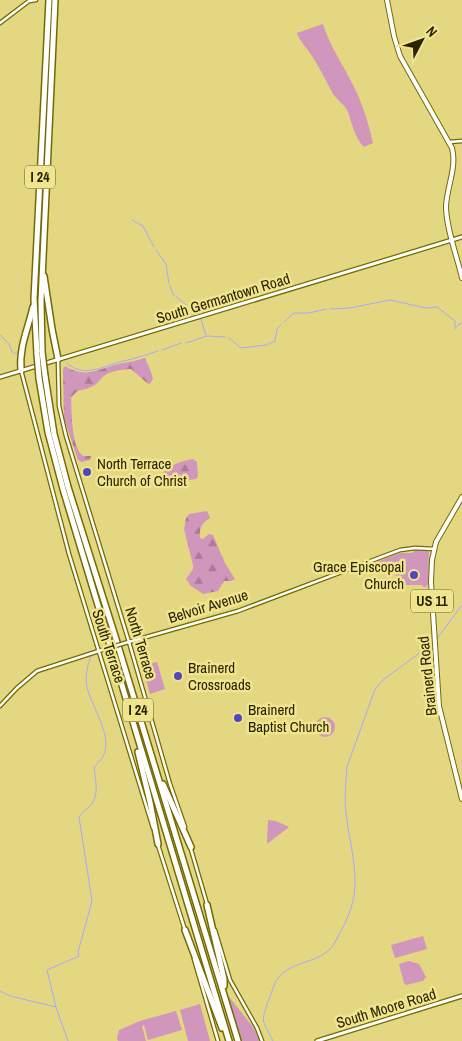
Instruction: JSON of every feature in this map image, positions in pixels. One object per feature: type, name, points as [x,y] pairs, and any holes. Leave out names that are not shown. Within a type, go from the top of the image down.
[{"type":"highway","name":"I 24","points":[[49,0],[34,299],[42,377],[54,458],[229,1041]]},
{"type":"highway","name":"I 24","points":[[40,353],[42,263],[55,0]]},
{"type":"highway","points":[[42,263],[58,359]]},
{"type":"highway","points":[[22,370],[21,349],[29,325],[34,299]]},
{"type":"highway","name":"I 24","points":[[42,377],[68,487],[238,1041]]},
{"type":"highway","points":[[124,693],[158,844]]},
{"type":"highway","points":[[151,754],[191,847]]},
{"type":"highway","points":[[207,905],[224,979],[224,994]]},
{"type":"highway","points":[[185,930],[225,1036],[229,1041]]},
{"type":"main road","points":[[387,0],[400,56],[452,148],[454,160],[446,206],[462,278]]},
{"type":"main road","name":"South Germantown Road","points":[[0,377],[462,237]]},
{"type":"main road","name":"Brainerd Road","points":[[462,497],[439,535],[434,549],[431,582],[439,706],[462,799]]},
{"type":"main road","name":"South Moore Road","points":[[317,1041],[462,996]]},
{"type":"street","points":[[0,23],[29,1],[36,0]]},
{"type":"street","points":[[449,142],[462,141]]},
{"type":"street","name":"North Terrace","points":[[58,359],[59,406],[66,436],[170,784],[191,847],[230,980],[262,1041]]},
{"type":"street","name":"South Terrace","points":[[22,370],[69,554],[218,1041]]},
{"type":"street","name":"Belvoir Avenue","points":[[0,706],[36,670],[238,611],[400,550],[415,548],[434,549]]},
{"type":"green space","points":[[323,24],[333,49],[357,94],[365,115],[373,143],[364,147],[356,135],[347,109],[333,94],[318,65],[297,33]]},
{"type":"green space","points":[[145,358],[153,379],[150,384],[131,369],[117,371],[107,374],[93,386],[78,391],[71,398],[76,445],[83,456],[91,456],[90,460],[82,462],[78,460],[64,418],[63,370],[65,366],[79,372],[92,372]]},
{"type":"green space","points":[[193,459],[197,462],[198,476],[196,479],[162,484],[160,476],[166,469]]},
{"type":"green space","points":[[207,511],[210,518],[202,526],[200,538],[203,539],[209,534],[213,535],[225,563],[235,579],[224,581],[218,591],[203,594],[191,586],[186,579],[193,569],[193,565],[184,529],[186,518],[189,514]]},
{"type":"green space","points":[[415,550],[429,552],[428,584],[426,587],[422,585],[404,586],[401,584],[396,577],[395,564],[377,569],[375,565],[377,562],[400,553],[412,553]]},
{"type":"green space","points":[[157,662],[165,689],[150,694],[142,666]]},
{"type":"green space","points":[[325,717],[332,720],[335,727],[332,734],[325,737],[318,734],[315,727],[318,720]]},
{"type":"green space","points":[[268,820],[276,821],[289,827],[267,844]]},
{"type":"green space","points":[[423,936],[427,949],[395,958],[391,945]]},
{"type":"green space","points":[[409,961],[419,964],[426,977],[423,981],[406,985],[404,983],[399,964]]},
{"type":"green space","points":[[226,993],[253,1027],[260,1041],[240,1041]]},
{"type":"green space","points":[[200,1004],[210,1041],[188,1041],[180,1010]]},
{"type":"green space","points":[[176,1011],[182,1030],[148,1040],[144,1025],[142,1026],[146,1041],[118,1041],[119,1030],[140,1021]]},
{"type":"waterway","points":[[132,220],[143,226],[154,247]]},
{"type":"waterway","points":[[156,250],[166,264],[169,283]]},
{"type":"waterway","points":[[170,286],[173,294],[198,315]]},
{"type":"waterway","points":[[330,309],[350,308],[390,300],[426,308],[437,307],[455,321],[455,329]]},
{"type":"waterway","points":[[284,322],[294,313],[309,313],[326,309]]},
{"type":"waterway","points":[[201,319],[206,336]]},
{"type":"waterway","points":[[456,327],[461,323]]},
{"type":"waterway","points":[[229,338],[241,348],[266,345],[275,341],[277,329],[281,325]]},
{"type":"waterway","points":[[0,335],[9,344],[12,352],[17,354]]},
{"type":"waterway","points":[[186,343],[207,336],[225,337]]},
{"type":"waterway","points":[[162,350],[181,343]]},
{"type":"waterway","points":[[66,362],[73,367],[87,371],[158,351]]},
{"type":"waterway","points":[[436,640],[462,605]]},
{"type":"waterway","points":[[273,1041],[263,1017],[278,978],[292,967],[316,958],[330,949],[341,931],[351,908],[354,896],[355,875],[345,807],[347,767],[375,689],[383,680],[433,643]]},
{"type":"waterway","points":[[68,1041],[56,1007],[47,970],[79,956],[78,952],[92,901],[79,817],[90,806],[95,797],[94,767],[101,760],[106,744],[103,729],[86,682],[86,673],[91,656]]},
{"type":"waterway","points":[[0,991],[10,996],[56,1007]]},
{"type":"place","name":"North Terrace Church of Christ","points":[[87,472]]},
{"type":"place","name":"Grace Episcopal Church","points":[[414,575]]},
{"type":"place","name":"Brainerd Crossroads","points":[[178,676]]},
{"type":"place","name":"Brainerd Baptist Church","points":[[238,718]]}]
